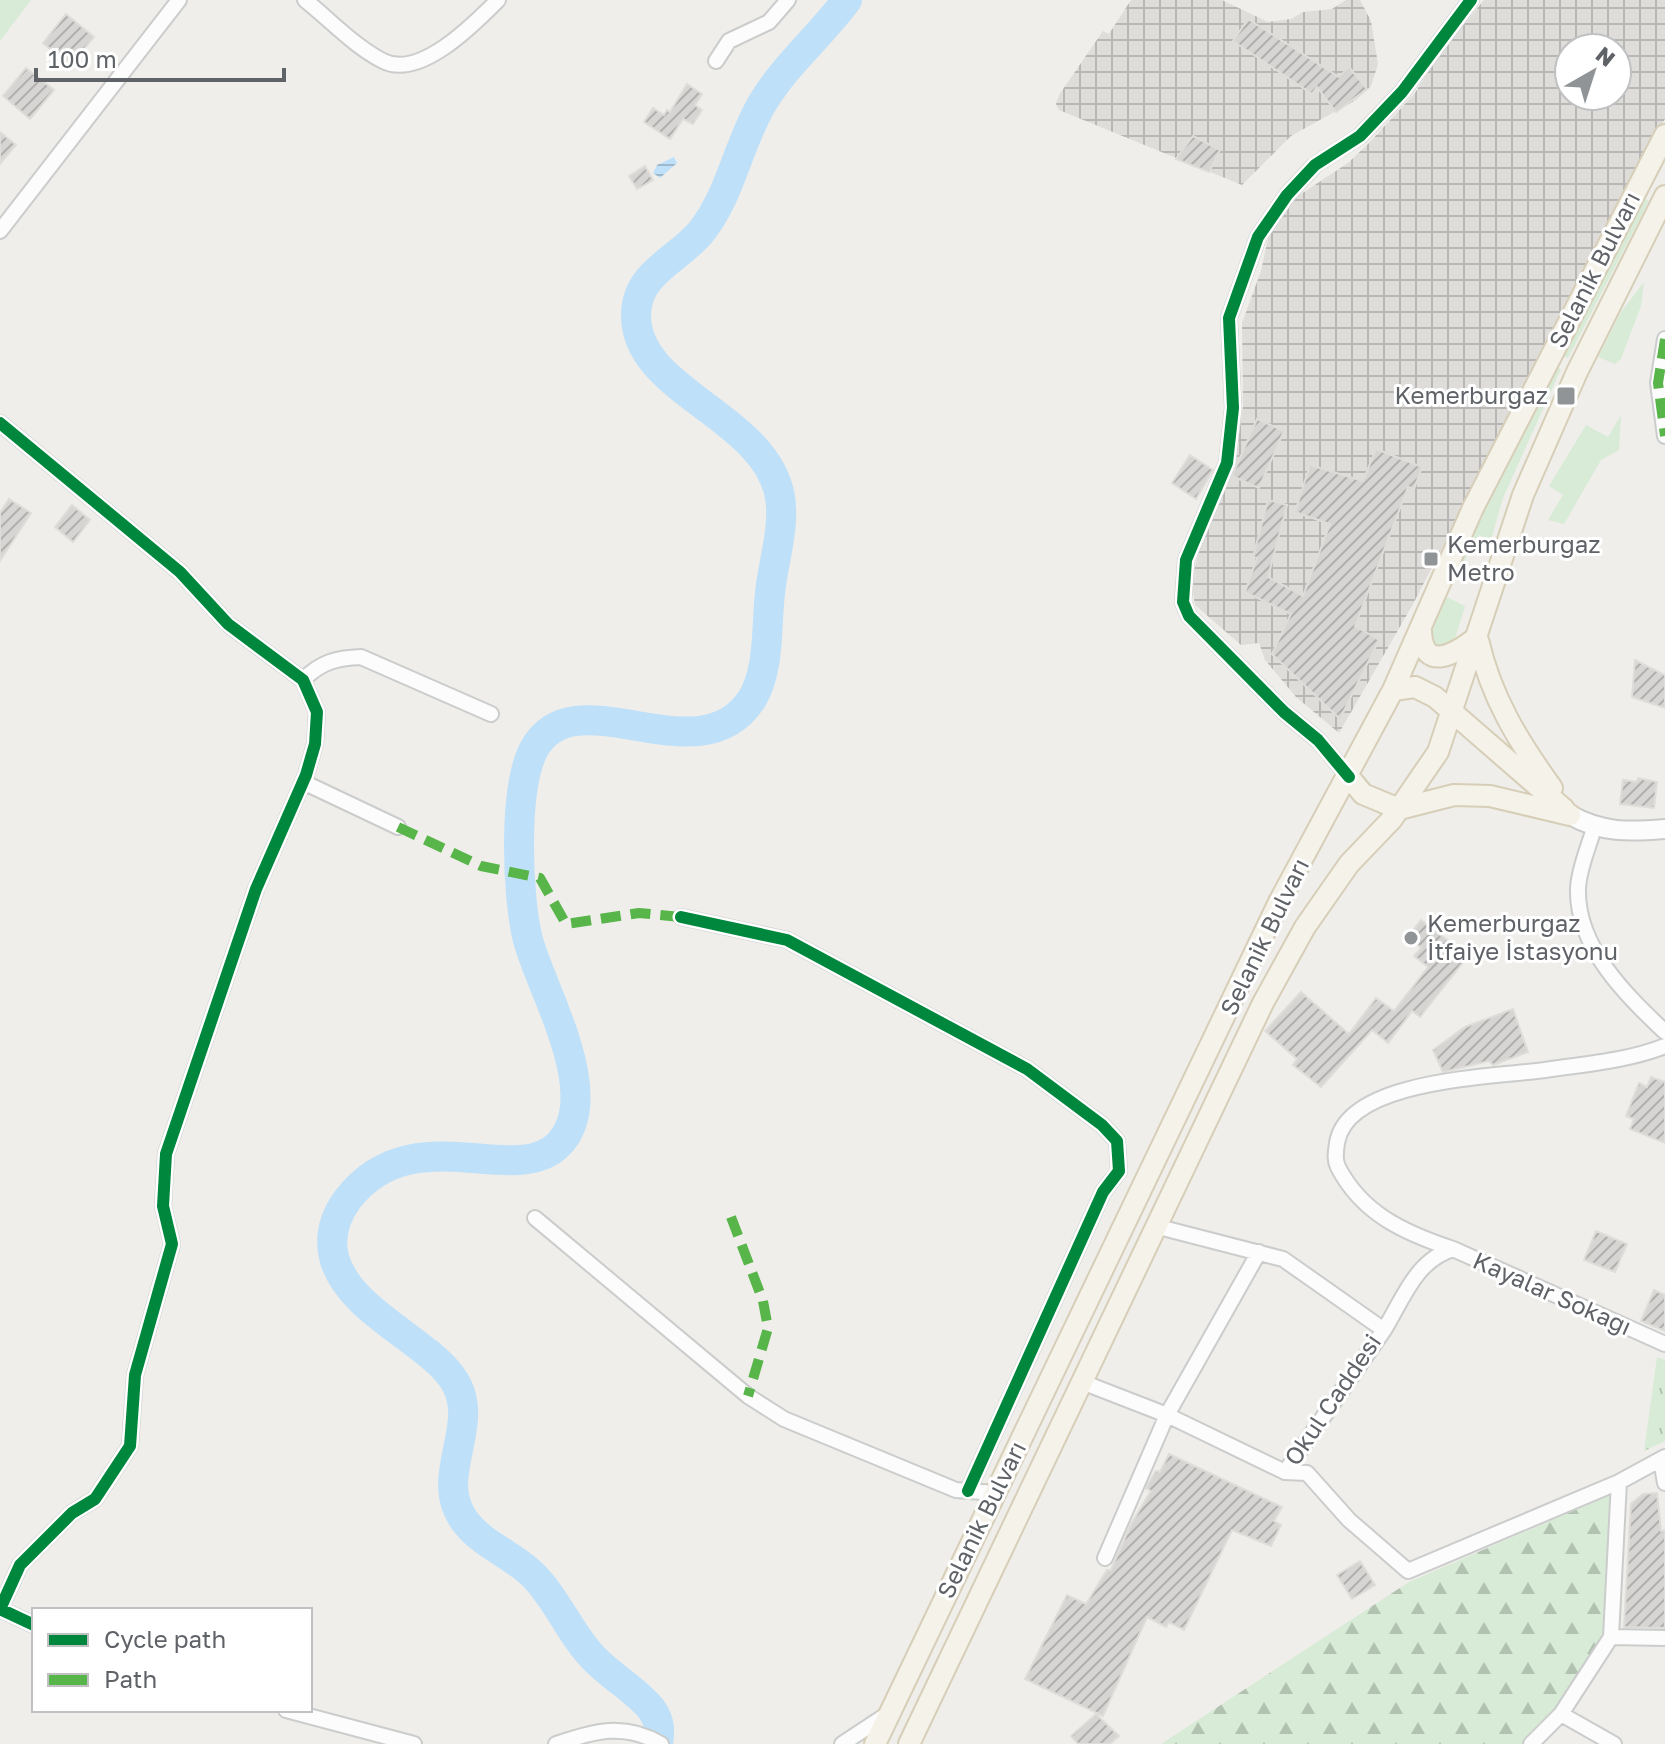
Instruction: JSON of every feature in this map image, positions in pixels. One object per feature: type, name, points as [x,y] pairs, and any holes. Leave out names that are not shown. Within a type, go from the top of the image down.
[{"type":"main road","name":"Selanik Bulvarı","points":[[875,1744],[1279,902],[1349,777],[1393,690],[1473,508],[1665,135]]},
{"type":"main road","name":"Selanik Bulvarı","points":[[909,1744],[1263,1003],[1305,927],[1349,864],[1399,809],[1438,752],[1523,495],[1577,372],[1665,196]]},
{"type":"main road","points":[[1421,631],[1422,642],[1429,652],[1442,658],[1455,655],[1477,637],[1487,680],[1514,735],[1570,815]]},
{"type":"main road","points":[[1393,690],[1415,687],[1454,711],[1570,815]]},
{"type":"main road","points":[[1349,777],[1363,794],[1399,809],[1454,795],[1490,796],[1570,815]]},
{"type":"main road","points":[[977,1531],[1006,1544]]},
{"type":"street","points":[[0,231],[179,0]]},
{"type":"street","points":[[305,0],[385,62],[403,65],[429,56],[466,32],[498,0]]},
{"type":"street","points":[[716,61],[729,41],[769,22],[788,0]]},
{"type":"street","points":[[1349,777],[1318,740],[1284,712],[1189,616],[1183,602],[1186,560],[1227,463],[1233,408],[1229,318],[1258,237],[1287,195],[1315,165],[1360,136],[1402,92],[1471,0]]},
{"type":"street","points":[[1665,339],[1658,383],[1665,436]]},
{"type":"street","points":[[0,423],[180,572],[228,624],[303,680],[317,712],[315,744],[303,782],[256,889],[166,1154],[163,1206],[172,1244],[135,1375],[130,1446],[95,1499],[72,1513],[20,1565],[0,1609],[32,1624]]},
{"type":"street","points":[[303,680],[318,665],[339,658],[361,657],[491,714]]},
{"type":"street","points":[[303,782],[398,827]]},
{"type":"street","points":[[1570,815],[1594,828],[1617,833],[1665,829]]},
{"type":"street","points":[[1594,828],[1578,887],[1582,912],[1609,975],[1665,1032]]},
{"type":"street","points":[[681,917],[787,940],[1027,1069],[1102,1125],[1117,1141],[1119,1171],[1103,1192],[968,1491]]},
{"type":"street","points":[[1453,1249],[1415,1237],[1380,1218],[1349,1188],[1335,1160],[1339,1131],[1362,1107],[1394,1094],[1439,1083],[1591,1063],[1647,1053],[1665,1046]]},
{"type":"street","points":[[535,1218],[748,1396],[784,1419],[956,1490],[995,1493]]},
{"type":"street","name":"Okul Caddesi","points":[[1155,1226],[1283,1259],[1384,1330],[1285,1472]]},
{"type":"street","name":"Kayalar Sokağı","points":[[1384,1330],[1422,1267],[1438,1254],[1453,1249],[1665,1344]]},
{"type":"street","points":[[1105,1558],[1167,1415],[1259,1252]]},
{"type":"street","points":[[1082,1382],[1167,1415],[1285,1472]]},
{"type":"street","points":[[1663,1458],[1665,1483]]},
{"type":"street","name":"Okul Caddesi","points":[[1285,1472],[1307,1473],[1349,1520],[1408,1571],[1619,1482],[1663,1458]]},
{"type":"street","points":[[1531,1744],[1561,1714],[1611,1637],[1619,1482]]},
{"type":"street","points":[[1611,1637],[1665,1638]]},
{"type":"street","points":[[294,1712],[414,1744]]},
{"type":"street","points":[[842,1744],[889,1713]]},
{"type":"street","points":[[1561,1714],[1614,1744]]},
{"type":"street","points":[[556,1744],[608,1728],[655,1741]]},
{"type":"shaded area","points":[[1131,0],[1222,0],[1268,22],[1291,19],[1303,12],[1332,9],[1346,0],[1360,0],[1371,21],[1378,64],[1371,86],[1356,100],[1291,136],[1242,185],[1059,110],[1056,104],[1059,95],[1103,31],[1109,34]]},
{"type":"shaded area","points":[[1484,0],[1665,0],[1665,119],[1413,604],[1339,733],[1296,697],[1265,660],[1259,643],[1241,645],[1195,605],[1191,582],[1199,551],[1236,455],[1243,406],[1242,323],[1261,271],[1270,229],[1298,196],[1348,163],[1415,93],[1437,57]]},
{"type":"green space","points":[[0,0],[31,0],[0,41]]},
{"type":"green space","points":[[1642,197],[1649,201],[1568,358],[1560,354]]},
{"type":"green space","points":[[1644,282],[1641,306],[1621,359],[1615,364],[1598,357],[1621,312]]},
{"type":"green space","points":[[1554,366],[1561,369],[1503,498],[1491,540],[1479,535],[1454,579],[1491,492]]},
{"type":"green space","points":[[1621,415],[1619,450],[1601,460],[1564,524],[1548,520],[1563,495],[1549,486],[1586,425],[1608,437]]},
{"type":"green space","points":[[1447,597],[1465,606],[1454,642],[1440,649],[1429,636]]},
{"type":"green space","points":[[1657,1357],[1665,1360],[1665,1441],[1644,1451]]},
{"type":"green space","points":[[1619,1491],[1611,1637],[1531,1744],[1161,1744],[1409,1582]]},
{"type":"water","points":[[674,157],[677,163],[660,178],[653,173],[657,165]]},
{"type":"building","points":[[66,14],[94,37],[70,66],[43,43]]},
{"type":"building","points":[[1248,19],[1339,77],[1349,67],[1367,89],[1336,112],[1317,87],[1312,94],[1233,41]]},
{"type":"building","points":[[26,68],[54,90],[30,119],[3,96]]},
{"type":"building","points":[[687,84],[702,94],[695,105],[702,110],[693,124],[683,119],[670,139],[644,122],[653,108],[664,115],[667,110],[670,112]]},
{"type":"building","points":[[0,132],[16,145],[0,164]]},
{"type":"building","points":[[1193,136],[1220,150],[1209,172],[1176,159]]},
{"type":"building","points":[[645,166],[653,180],[637,189],[629,176]]},
{"type":"building","points":[[1257,419],[1284,431],[1259,488],[1232,476]]},
{"type":"building","points":[[1376,449],[1422,467],[1414,489],[1408,487],[1355,626],[1379,640],[1340,719],[1272,654],[1291,614],[1245,592],[1257,558],[1253,557],[1268,500],[1287,505],[1268,577],[1303,596],[1330,524],[1295,512],[1310,465],[1363,481]]},
{"type":"building","points":[[1190,455],[1213,470],[1196,499],[1172,483]]},
{"type":"building","points":[[9,499],[31,513],[0,561],[0,513]]},
{"type":"building","points":[[72,505],[90,520],[73,542],[55,527]]},
{"type":"building","points":[[1635,660],[1665,675],[1665,708],[1632,697]]},
{"type":"building","points":[[1638,778],[1657,782],[1654,808],[1620,804],[1623,780],[1637,782]]},
{"type":"building","points":[[1421,920],[1468,956],[1420,1017],[1412,1011],[1388,1043],[1372,1030],[1321,1087],[1293,1065],[1297,1059],[1265,1031],[1301,992],[1349,1034],[1376,998],[1394,1011],[1428,967],[1414,956],[1421,948],[1408,937]]},
{"type":"building","points":[[1513,1009],[1528,1052],[1493,1065],[1489,1061],[1443,1072],[1433,1050],[1465,1027]]},
{"type":"building","points":[[1651,1077],[1665,1082],[1665,1143],[1630,1129],[1634,1119],[1626,1116],[1639,1083],[1647,1087]]},
{"type":"building","points":[[1596,1231],[1627,1244],[1615,1272],[1584,1260]]},
{"type":"building","points":[[1654,1290],[1665,1295],[1665,1331],[1641,1321]]},
{"type":"building","points":[[1169,1454],[1282,1507],[1274,1521],[1281,1525],[1271,1546],[1232,1530],[1184,1630],[1169,1622],[1166,1627],[1147,1617],[1103,1716],[1025,1679],[1067,1595],[1086,1604],[1107,1570],[1111,1570],[1131,1524],[1151,1491],[1146,1488],[1148,1484],[1156,1471],[1160,1472]]},
{"type":"building","points":[[1657,1493],[1661,1531],[1665,1530],[1665,1628],[1624,1627],[1631,1504],[1643,1494]]},
{"type":"building","points":[[1360,1561],[1375,1585],[1352,1599],[1337,1575]]},
{"type":"building","points":[[1096,1714],[1119,1736],[1110,1744],[1078,1744],[1071,1736]]},
{"type":"waterway","points":[[658,1744],[659,1726],[652,1710],[589,1653],[533,1575],[467,1524],[457,1506],[453,1488],[462,1431],[460,1394],[451,1376],[438,1362],[354,1292],[334,1257],[333,1235],[336,1220],[347,1200],[373,1175],[401,1162],[431,1157],[516,1160],[539,1157],[558,1145],[571,1125],[576,1100],[573,1073],[566,1044],[528,940],[521,898],[520,815],[527,767],[534,749],[553,728],[578,721],[607,721],[671,731],[701,731],[729,722],[752,699],[758,687],[765,661],[770,593],[780,533],[780,497],[770,469],[751,445],[656,364],[641,341],[636,314],[643,287],[660,268],[692,242],[711,217],[754,118],[772,88],[847,0]]},
{"type":"marked path","points":[[1665,339],[1658,383],[1665,436]]},
{"type":"marked path","points":[[398,827],[481,866],[540,878],[566,924],[639,913],[681,917]]},
{"type":"marked path","points":[[731,1217],[763,1301],[768,1328],[748,1396]]},
{"type":"cycle path","points":[[1349,777],[1318,740],[1284,712],[1189,616],[1183,602],[1186,560],[1227,463],[1233,408],[1229,318],[1258,237],[1287,195],[1315,165],[1360,136],[1402,92],[1471,0]]},
{"type":"cycle path","points":[[0,423],[180,572],[228,624],[303,680],[317,712],[315,744],[306,775],[256,889],[166,1154],[163,1206],[172,1244],[135,1375],[130,1446],[95,1499],[72,1513],[20,1565],[0,1609],[32,1624]]},
{"type":"cycle path","points":[[681,917],[787,940],[1027,1069],[1102,1125],[1117,1141],[1119,1171],[1103,1192],[968,1491]]},
{"type":"place","name":"Kemerburgaz","points":[[1566,396]]},
{"type":"place","name":"Kemerburgaz Metro","points":[[1431,559]]},
{"type":"place","name":"Kemerburgaz İtfaiye İstasyonu","points":[[1411,938]]}]
